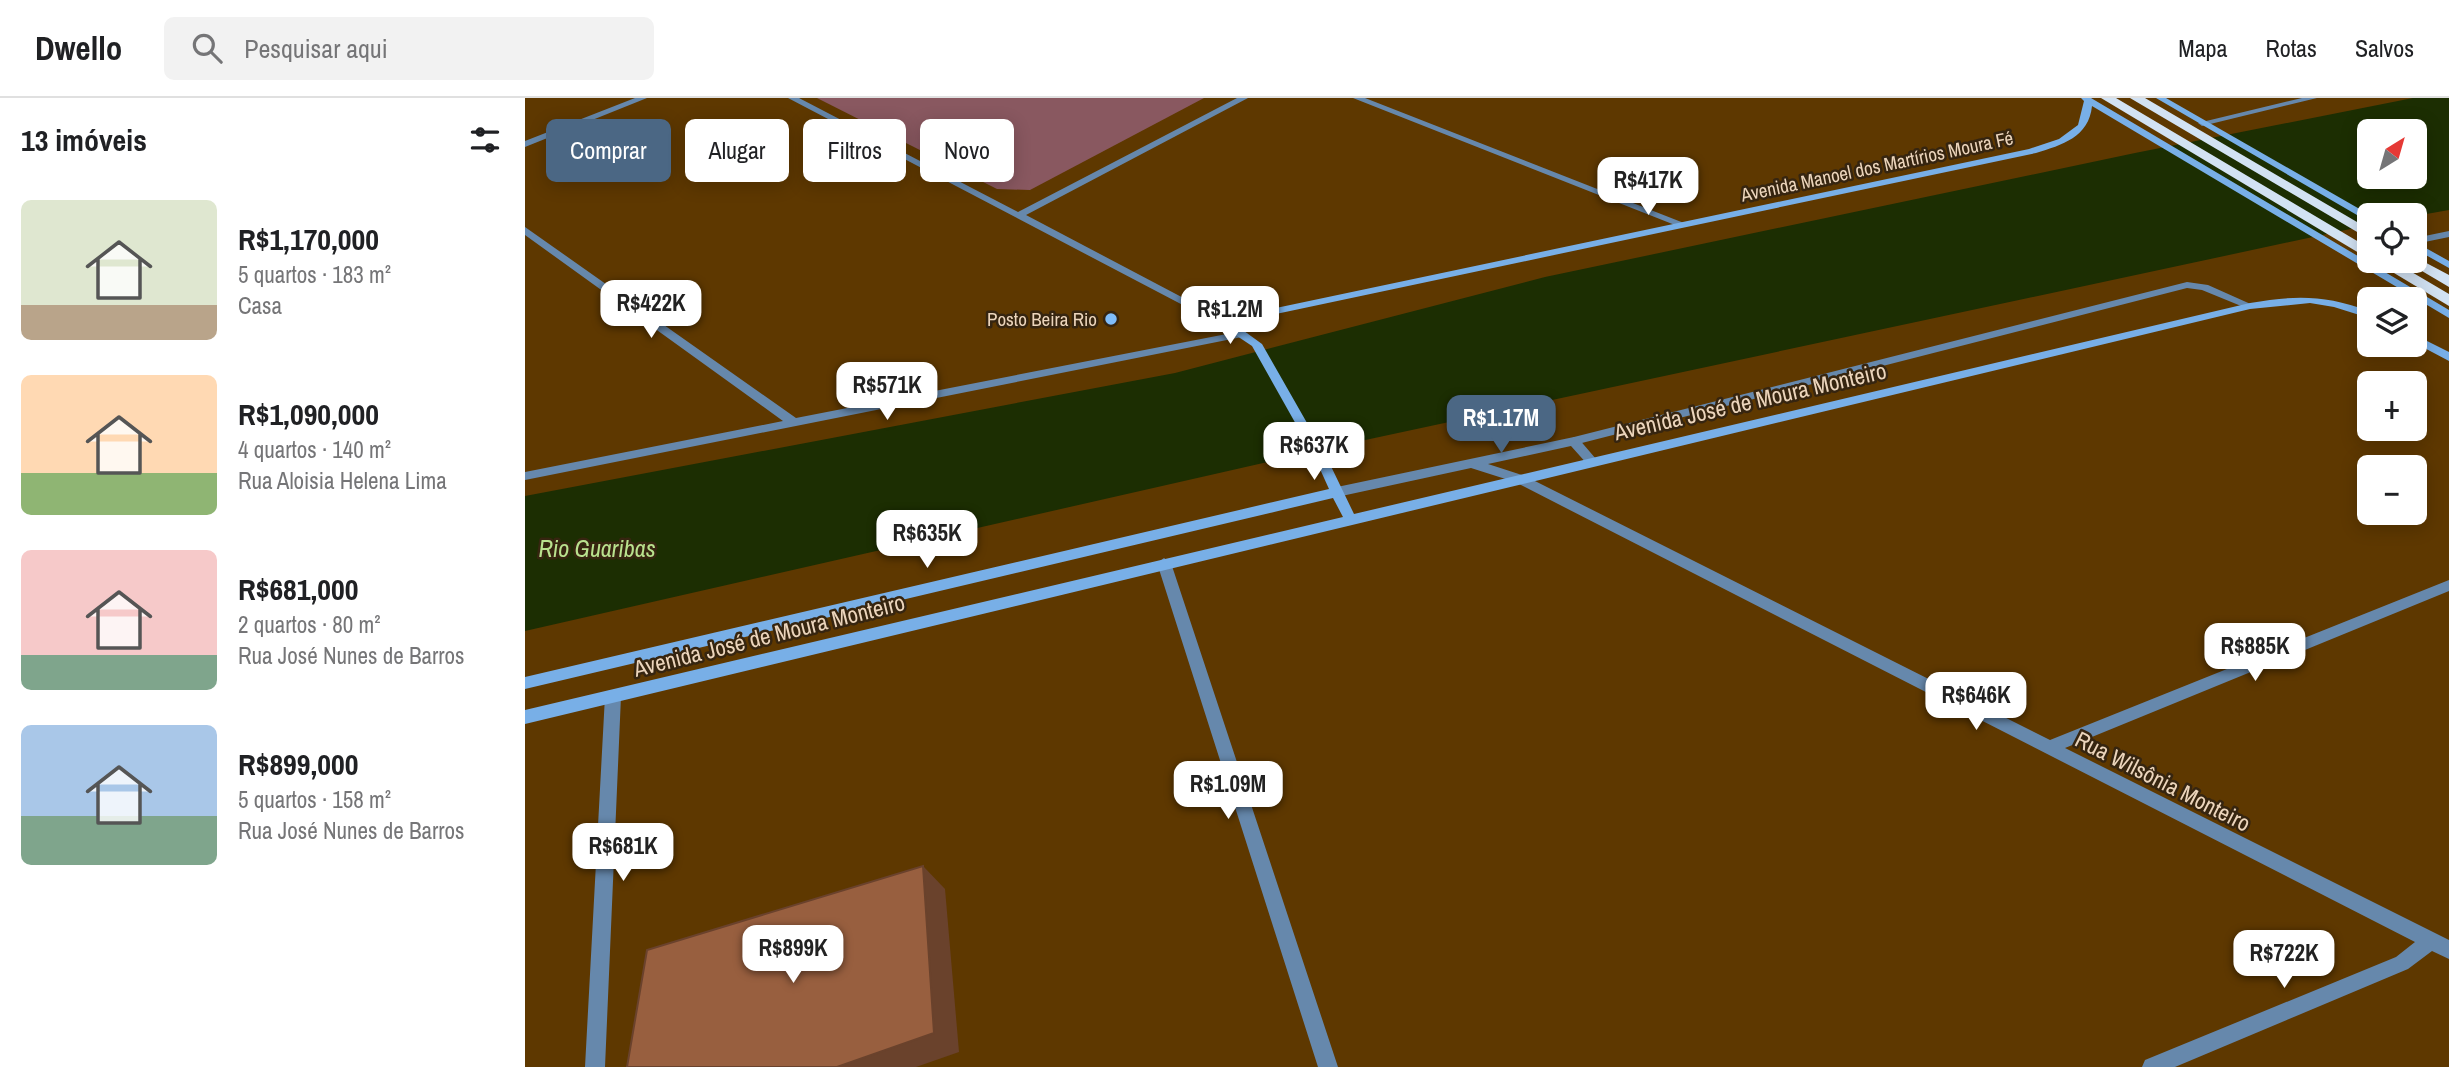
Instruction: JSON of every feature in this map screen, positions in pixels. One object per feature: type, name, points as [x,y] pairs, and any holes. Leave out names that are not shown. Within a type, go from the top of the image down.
[{"type":"highway","points":[[2106,98],[2357,247]]},
{"type":"highway","points":[[2136,98],[2357,228]]},
{"type":"highway","points":[[2427,269],[2449,282]]},
{"type":"highway","points":[[2399,273],[2443,304]]},
{"type":"main road","points":[[2160,98],[2357,212]]},
{"type":"main road","name":"Avenida Manoel dos Martírios Moura Fé","points":[[1223,322],[1987,161],[2064,140],[2081,127],[2088,115],[2086,99]]},
{"type":"main road","points":[[2086,99],[2443,304],[2449,315]]},
{"type":"main road","points":[[2427,251],[2449,265]]},
{"type":"main road","name":"Avenida José de Moura Monteiro","points":[[525,717],[2250,306],[2299,297],[2320,299],[2357,311]]},
{"type":"main road","points":[[1223,322],[1256,344],[1321,458],[1350,519]]},
{"type":"main road","points":[[2427,345],[2449,357]]},
{"type":"main road","name":"Avenida José de Moura Monteiro","points":[[525,683],[1337,492]]},
{"type":"street","points":[[525,144],[643,98]]},
{"type":"street","points":[[792,98],[1223,322]]},
{"type":"street","points":[[1019,215],[1244,98]]},
{"type":"street","points":[[1357,98],[1684,225]]},
{"type":"street","points":[[2202,123],[2313,98]]},
{"type":"street","points":[[525,230],[796,424]]},
{"type":"street","points":[[2427,240],[2449,234]]},
{"type":"street","points":[[1337,492],[1574,441],[2187,285],[2204,286],[2250,306]]},
{"type":"street","points":[[525,476],[1242,334]]},
{"type":"street","points":[[1574,441],[1592,462]]},
{"type":"street","name":"Rua Wilsônia Monteiro","points":[[1472,463],[1520,479],[2449,950]]},
{"type":"street","points":[[1164,563],[1328,1067]]},
{"type":"street","points":[[2047,748],[2449,585]]},
{"type":"street","points":[[595,1067],[613,696]]},
{"type":"street","points":[[2152,1067],[2402,963],[2431,941]]},
{"type":"shaded area","points":[[817,98],[1204,98],[1030,190],[997,189],[983,182],[1014,182],[1014,119],[920,119],[920,150],[906,143],[906,119],[859,119]]},
{"type":"water","name":"Rio Guaribas","points":[[2413,98],[2449,98],[2449,210],[2427,214],[2427,203],[2357,203],[2357,228],[1342,445],[525,631],[525,496],[1175,373],[1545,277],[2135,153]]},
{"type":"building","points":[[923,866],[934,1033],[837,1067],[627,1067],[647,950]]},
{"type":"place","name":"Posto Beira Rio","points":[[1111,319]]}]
